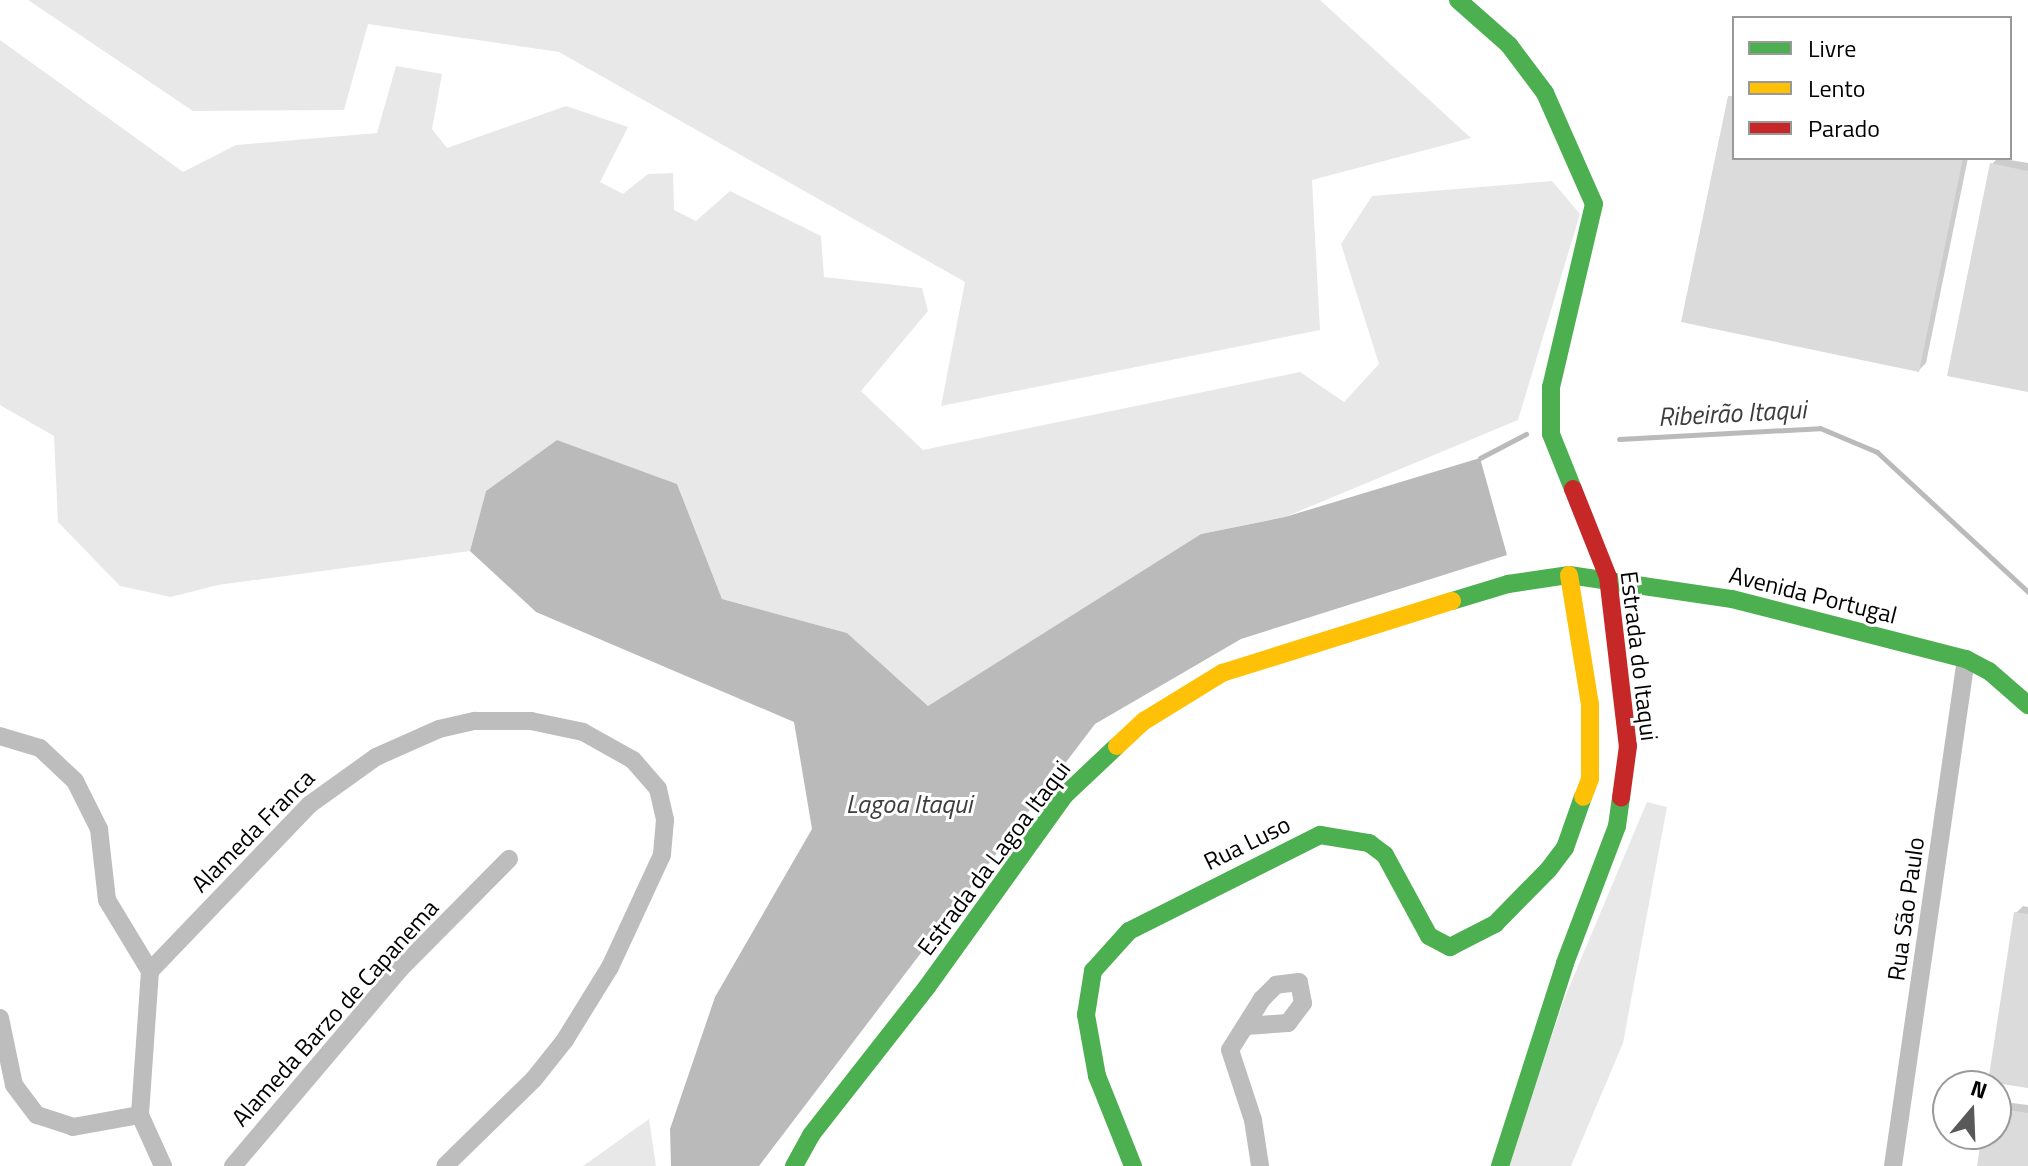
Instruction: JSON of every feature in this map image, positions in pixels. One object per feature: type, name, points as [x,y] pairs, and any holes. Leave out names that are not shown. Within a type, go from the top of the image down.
[{"type":"street","name":"Estrada do Itaqui","points":[[1458,0],[1509,45],[1545,93],[1594,204],[1551,387],[1549,419],[1551,434],[1608,577],[1628,746],[1624,794],[1500,1166]]},
{"type":"street","name":"Avenida Portugal","points":[[1569,575],[1608,577],[1732,599],[1966,659],[1989,671],[2028,705]]},
{"type":"street","name":"Estrada da Lagoa Itaqui","points":[[794,1166],[811,1135],[927,987],[1065,795],[1153,714],[1222,673],[1508,584],[1569,575]]},
{"type":"street","name":"Rua Luso","points":[[1133,1166],[1097,1076],[1086,1015],[1093,971],[1129,931],[1291,847],[1320,835],[1347,836],[1369,843],[1385,855],[1429,936],[1450,947],[1495,924],[1565,848],[1581,812],[1592,753],[1569,575]]},
{"type":"street","name":"Rua São Paulo","points":[[1893,1166],[1966,659]]},
{"type":"street","name":"Alameda Franca","points":[[150,971],[309,805],[376,757],[439,729],[475,721],[531,721],[583,732],[610,745],[648,773],[658,789],[665,820],[662,855],[610,967],[565,1040],[534,1079],[445,1166]]},
{"type":"street","points":[[0,736],[40,748],[75,781],[99,829],[107,900],[150,971],[140,1115],[163,1166]]},
{"type":"street","name":"Alameda Barzo de Capanema","points":[[233,1166],[400,969],[509,859]]},
{"type":"street","points":[[0,1018],[14,1085],[37,1115],[73,1127],[140,1115]]},
{"type":"street","points":[[1246,1026],[1234,1042],[1231,1059],[1253,1120],[1260,1166]]},
{"type":"shaded area","points":[[28,0],[1320,0],[1471,138],[1312,180],[1320,330],[941,406],[965,282],[559,52],[368,24],[344,110],[193,111]]},
{"type":"shaded area","points":[[0,40],[183,172],[236,145],[377,133],[396,66],[442,74],[432,129],[447,148],[566,106],[628,127],[600,182],[623,194],[648,174],[673,173],[674,210],[696,221],[730,191],[821,236],[824,277],[922,288],[928,311],[861,391],[923,450],[1300,372],[1344,402],[1379,364],[1341,244],[1372,196],[1552,181],[1580,214],[1518,420],[1285,517],[1201,534],[928,706],[847,633],[722,599],[677,484],[557,440],[486,491],[470,551],[218,585],[171,597],[120,586],[58,522],[54,436],[0,405]]},
{"type":"shaded area","points":[[1647,802],[1667,807],[1623,1043],[1571,1166],[1507,1166],[1565,997]]},
{"type":"shaded area","points":[[649,1119],[656,1166],[583,1166]]},
{"type":"water","name":"Lagoa Itaqui","points":[[557,440],[677,484],[722,599],[847,633],[928,706],[1201,534],[1285,517],[1480,458],[1507,555],[1241,639],[1095,724],[759,1166],[671,1166],[670,1129],[715,997],[812,829],[794,722],[536,612],[470,551],[486,491]]},
{"type":"building","points":[[1728,96],[1732,96],[1732,160],[1963,160],[1919,372],[1681,322]]},
{"type":"building","points":[[1990,163],[2028,171],[2028,392],[1947,376]]},
{"type":"building","points":[[2014,912],[2028,914],[2028,1088],[2012,1086],[2012,1070],[1990,1070]]},
{"type":"building","points":[[2012,1110],[2028,1113],[2028,1166],[1977,1166],[1980,1150],[2012,1150]]},
{"type":"waterway","name":"Ribeirão Itaqui","points":[[1619,439],[1820,428],[1877,452],[2028,592]]},
{"type":"waterway","name":"Ribeirão Itaqui","points":[[1480,458],[1526,434]]},
{"type":"traffic: fast","points":[[1458,0],[1509,45],[1545,93],[1594,204],[1551,387],[1551,434],[1573,489]]},
{"type":"traffic: fast","points":[[1452,601],[1508,584],[1569,575],[1732,599],[1966,659],[1989,671],[2028,705]]},
{"type":"traffic: fast","points":[[794,1166],[811,1135],[927,987],[1065,795],[1117,746]]},
{"type":"traffic: fast","points":[[1133,1166],[1097,1076],[1086,1015],[1093,971],[1129,931],[1320,835],[1369,843],[1385,855],[1429,936],[1450,947],[1495,924],[1549,869],[1565,848],[1583,797]]},
{"type":"traffic: fast","points":[[1500,1166],[1565,963],[1617,826],[1621,798]]},
{"type":"traffic: slow","points":[[1569,575],[1590,704],[1590,779],[1583,797]]},
{"type":"traffic: slow","points":[[1117,746],[1144,721],[1222,673],[1452,601]]},
{"type":"traffic: jam","points":[[1573,489],[1608,577],[1628,746],[1621,798]]}]
